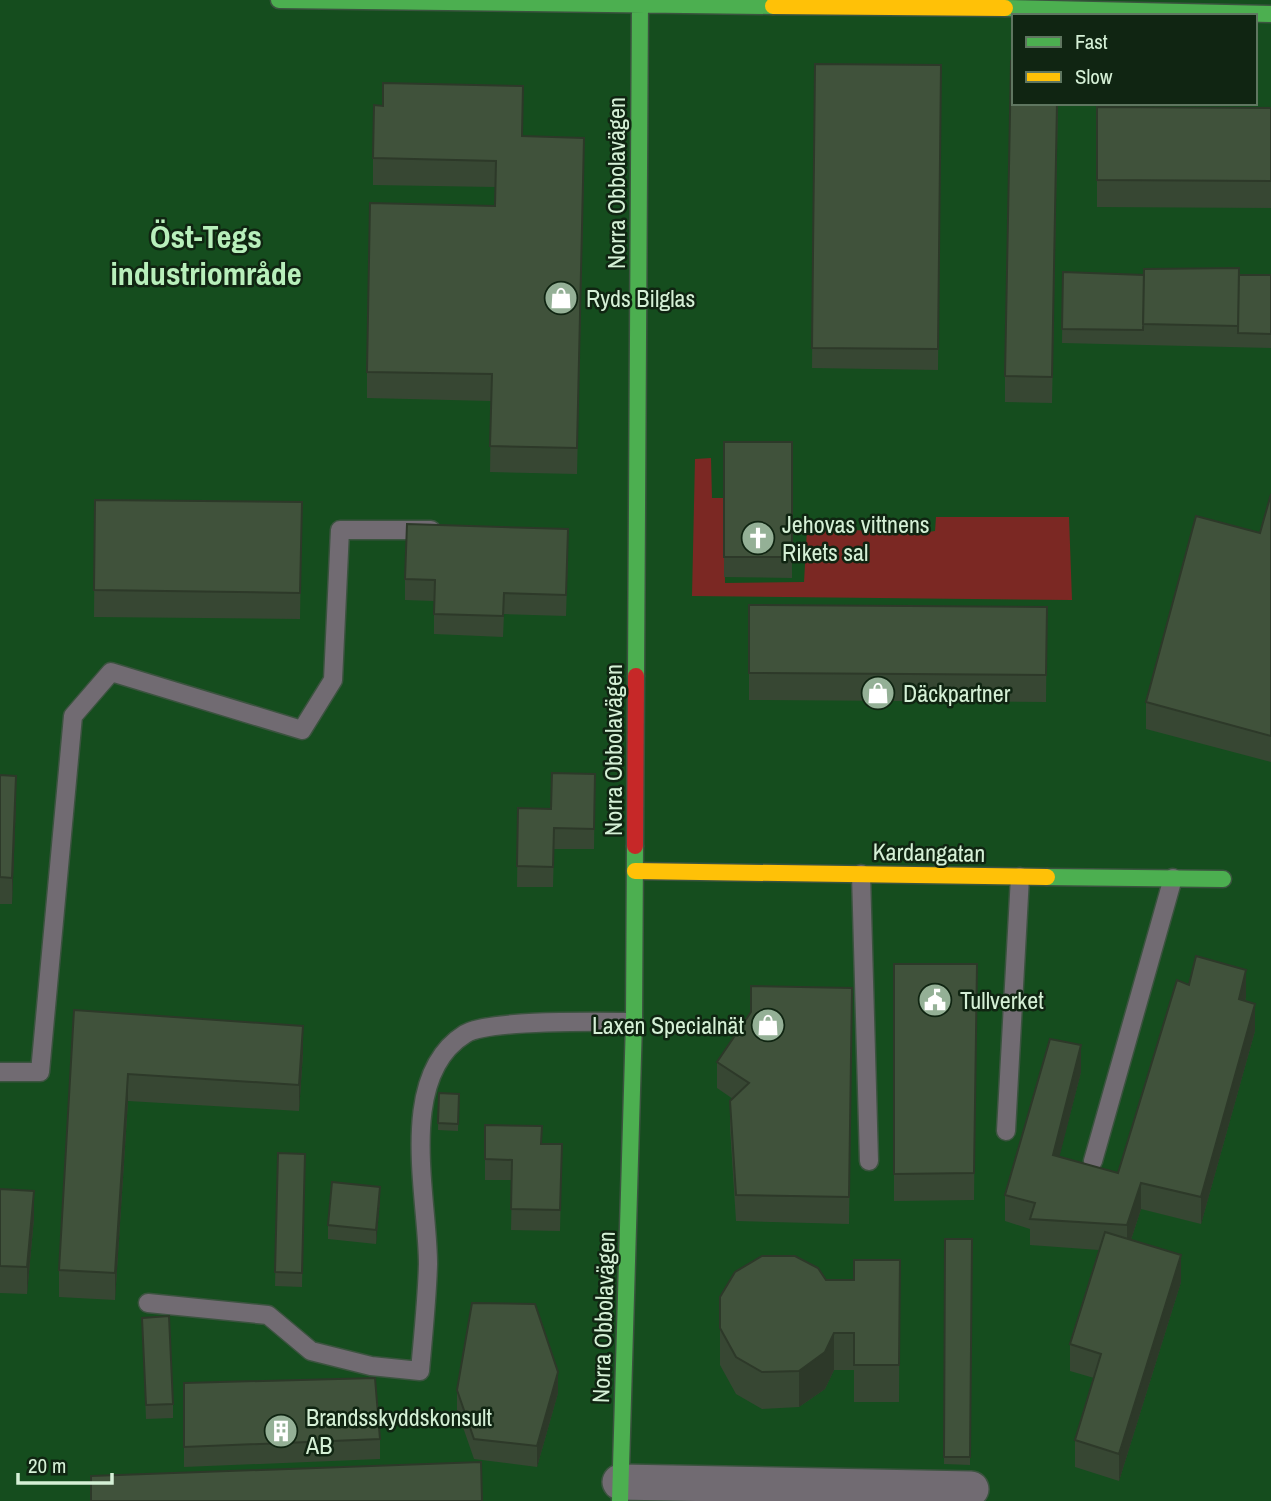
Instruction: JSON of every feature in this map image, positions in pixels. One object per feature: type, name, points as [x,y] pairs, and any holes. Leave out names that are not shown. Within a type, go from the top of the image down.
[{"type":"street","points":[[279,0],[1107,4],[1271,14]]},
{"type":"street","name":"Norra Obbolavägen","points":[[620,1491],[634,1022],[640,3]]},
{"type":"street","name":"Kardangatan","points":[[635,870],[1223,879]]},
{"type":"street","points":[[620,1491],[971,1489]]},
{"type":"lane","points":[[0,1072],[40,1072],[73,716],[111,673],[302,730],[333,681],[340,530],[449,530]]},
{"type":"lane","points":[[861,874],[869,1161]]},
{"type":"lane","points":[[1006,1131],[1020,877]]},
{"type":"lane","points":[[1093,1161],[1173,878]]},
{"type":"lane","points":[[148,1303],[268,1315],[311,1351],[371,1366],[420,1371],[428,1264],[421,1116],[435,1061],[466,1032],[520,1023],[634,1022]]},
{"type":"shaded area","points":[[0,0],[1271,0],[1271,1501],[0,1501]]},
{"type":"shaded area","points":[[711,458],[712,498],[724,498],[725,583],[804,582],[807,529],[928,532],[935,531],[936,517],[1069,517],[1072,600],[692,596],[695,459]]},
{"type":"building","points":[[1012,61],[1012,105],[1057,105],[1052,377],[1005,376]]},
{"type":"building","points":[[815,64],[941,65],[938,349],[812,348]]},
{"type":"building","points":[[383,83],[523,86],[522,136],[584,138],[577,448],[490,446],[492,374],[367,372],[370,203],[495,206],[496,161],[373,158],[374,105],[383,106]]},
{"type":"building","points":[[1097,107],[1271,108],[1271,181],[1097,180]]},
{"type":"building","points":[[1239,268],[1238,326],[1143,324],[1144,269]]},
{"type":"building","points":[[1063,272],[1144,275],[1143,330],[1062,329]]},
{"type":"building","points":[[1239,275],[1271,275],[1271,334],[1238,333]]},
{"type":"building","name":"Jehovas vittnens Rikets sal","points":[[724,442],[792,442],[792,557],[724,557]]},
{"type":"building","points":[[1271,494],[1271,736],[1146,702],[1196,516],[1260,533]]},
{"type":"building","points":[[95,500],[302,502],[300,593],[94,590]]},
{"type":"building","points":[[407,524],[568,529],[566,595],[504,593],[503,616],[434,614],[435,580],[405,579]]},
{"type":"building","points":[[749,605],[1047,607],[1046,675],[749,673]]},
{"type":"building","points":[[552,773],[595,774],[594,829],[554,828],[553,867],[517,866],[518,808],[551,809]]},
{"type":"building","points":[[0,775],[16,776],[12,878],[0,877]]},
{"type":"building","points":[[1196,956],[1246,970],[1239,999],[1255,1004],[1201,1197],[1141,1183],[1127,1225],[1030,1219],[1035,1203],[1005,1195],[1050,1039],[1081,1045],[1053,1155],[1118,1173],[1177,980],[1189,985]]},
{"type":"building","points":[[894,964],[977,964],[974,1173],[894,1174]]},
{"type":"building","points":[[751,986],[852,988],[849,1197],[736,1195],[730,1101],[749,1083],[717,1062],[751,1012]]},
{"type":"building","points":[[74,1010],[303,1026],[299,1085],[128,1074],[115,1273],[59,1270]]},
{"type":"building","points":[[439,1093],[459,1094],[458,1124],[438,1123]]},
{"type":"building","points":[[485,1125],[542,1126],[541,1144],[562,1144],[560,1210],[511,1209],[512,1160],[485,1159]]},
{"type":"building","points":[[278,1153],[305,1154],[302,1273],[275,1272]]},
{"type":"building","points":[[332,1182],[380,1187],[376,1230],[328,1225]]},
{"type":"building","points":[[0,1189],[34,1191],[27,1267],[0,1266]]},
{"type":"building","points":[[1105,1232],[1181,1255],[1119,1454],[1075,1440],[1101,1354],[1070,1344]]},
{"type":"building","points":[[945,1239],[972,1239],[970,1457],[944,1457]]},
{"type":"building","points":[[762,1256],[795,1256],[818,1268],[826,1280],[854,1280],[854,1260],[900,1260],[899,1365],[854,1365],[854,1333],[834,1333],[825,1352],[799,1371],[762,1372],[736,1357],[720,1328],[720,1297],[735,1272]]},
{"type":"building","points":[[472,1303],[535,1304],[558,1372],[537,1446],[474,1439],[457,1390]]},
{"type":"building","points":[[169,1316],[173,1404],[146,1405],[142,1318]]},
{"type":"building","name":"Brandsskyddskonsult AB","points":[[375,1378],[380,1439],[184,1447],[184,1383]]},
{"type":"building","points":[[481,1462],[482,1501],[91,1501],[91,1476]]},
{"type":"traffic: fast","points":[[279,0],[773,6]]},
{"type":"traffic: fast","points":[[636,676],[640,0]]},
{"type":"traffic: fast","points":[[1005,8],[1271,14]]},
{"type":"traffic: fast","points":[[620,1501],[634,1022],[635,846]]},
{"type":"traffic: fast","points":[[1047,877],[1223,879]]},
{"type":"traffic: slow","points":[[773,6],[1005,8]]},
{"type":"traffic: slow","points":[[635,871],[1047,877]]},
{"type":"traffic: jam","points":[[635,846],[636,676]]},
{"type":"place","name":"Ryds Bilglas","points":[[561,298]]},
{"type":"place","name":"Jehovas vittnens Rikets sal","points":[[758,538]]},
{"type":"place","name":"Däckpartner","points":[[878,693]]},
{"type":"place","name":"Tullverket","points":[[935,1000]]},
{"type":"place","name":"Laxen Specialnät","points":[[768,1025]]},
{"type":"place","name":"Brandsskyddskonsult AB","points":[[281,1431]]},
{"type":"district","name":"Öst-Tegs industriområde","points":[[206,254]]}]
